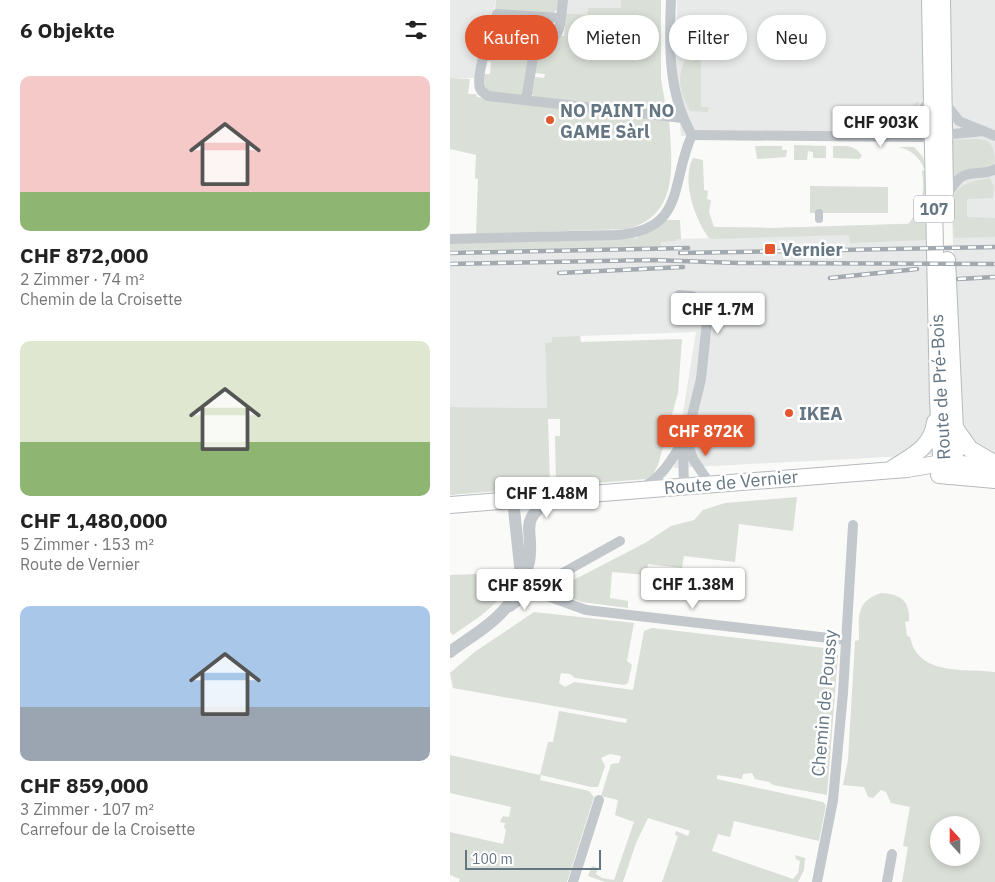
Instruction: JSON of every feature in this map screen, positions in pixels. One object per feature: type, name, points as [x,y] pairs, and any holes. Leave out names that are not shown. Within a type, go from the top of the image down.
[{"type":"main road","points":[[942,19],[950,0]]},
{"type":"main road","name":"Route de Pré-Bois","points":[[932,2],[942,19],[938,99]]},
{"type":"main road","name":"Route de Pré-Bois","points":[[932,2],[939,135],[938,400],[948,467]]},
{"type":"main road","name":"Route de Pré-Bois","points":[[939,135],[945,197],[956,451],[948,467]]},
{"type":"main road","points":[[938,400],[946,421],[955,427],[970,449],[995,465]]},
{"type":"main road","points":[[889,470],[916,454],[929,441],[934,430],[938,400]]},
{"type":"main road","name":"Route de Vernier","points":[[450,505],[889,470],[995,465]]},
{"type":"main road","name":"Route de Vernier","points":[[948,467],[995,480]]},
{"type":"street","points":[[526,100],[534,52],[555,37],[560,30],[564,0]]},
{"type":"street","points":[[671,0],[672,70],[682,118],[692,135]]},
{"type":"street","points":[[561,18],[497,14],[480,75],[480,89],[488,96],[682,118]]},
{"type":"street","points":[[895,136],[913,125],[938,99],[956,118],[995,136]]},
{"type":"street","points":[[692,135],[895,136],[984,131]]},
{"type":"street","points":[[450,239],[637,233],[648,228],[665,214],[675,199],[685,151],[692,135]]},
{"type":"street","points":[[945,197],[962,177],[985,174],[995,169]]},
{"type":"street","points":[[679,294],[692,296],[702,301],[708,312],[701,380],[683,453],[684,486]]},
{"type":"street","points":[[686,438],[693,459],[710,484]]},
{"type":"street","points":[[639,490],[657,478],[667,468],[686,438]]},
{"type":"street","points":[[504,611],[512,600],[529,562],[528,534],[531,517],[540,506],[554,497]]},
{"type":"street","points":[[514,500],[522,580],[534,589],[565,604],[586,610],[846,640]]},
{"type":"street","name":"Chemin de Poussy","points":[[817,882],[833,800],[853,524]]},
{"type":"street","points":[[450,652],[534,589],[620,541]]},
{"type":"street","points":[[573,882],[599,800]]},
{"type":"street","points":[[887,882],[892,854]]},
{"type":"shaded area","points":[[450,0],[496,0],[492,15],[465,15],[465,60],[481,60],[476,78],[450,78]]},
{"type":"shaded area","points":[[496,0],[561,0],[560,7],[552,14],[495,9]]},
{"type":"shaded area","points":[[568,0],[621,0],[621,8],[588,8],[587,15],[566,13]]},
{"type":"shaded area","points":[[621,0],[661,0],[661,79],[667,114],[535,97],[531,94],[530,86],[534,84],[535,77],[544,78],[545,74],[533,73],[533,60],[558,60],[558,36],[564,36],[566,13],[587,15],[588,8],[621,8]]},
{"type":"shaded area","points":[[677,0],[995,0],[995,454],[984,452],[674,468],[696,332],[552,337],[553,342],[545,343],[547,408],[450,407],[450,242],[632,238],[676,241],[676,239],[714,238],[714,227],[772,228],[926,223],[927,272],[954,269],[949,135],[681,136],[676,60],[747,60],[747,15],[677,15]]},
{"type":"shaded area","points":[[533,60],[522,95],[508,97],[497,95],[484,89],[483,74],[490,74],[491,62],[486,61]]},
{"type":"shaded area","points":[[685,60],[701,60],[701,107],[709,107],[708,112],[690,111],[680,85]]},
{"type":"shaded area","points":[[450,78],[470,79],[468,94],[476,94],[477,97],[561,107],[570,110],[573,108],[669,120],[671,170],[669,186],[664,200],[656,213],[644,222],[627,229],[476,234],[478,179],[475,178],[476,155],[450,149]]},
{"type":"shaded area","points":[[917,102],[919,103],[916,111],[905,123],[880,123],[880,115],[899,115],[899,110],[908,110],[908,107]]},
{"type":"shaded area","points":[[977,139],[988,142],[992,146],[995,162],[984,167],[963,171],[953,180],[950,142],[953,140]]},
{"type":"shaded area","points":[[794,145],[826,146],[826,158],[813,158],[813,152],[808,151],[807,160],[794,160]]},
{"type":"shaded area","points":[[755,146],[782,146],[782,150],[787,150],[786,157],[757,159]]},
{"type":"shaded area","points":[[833,146],[846,146],[856,149],[862,156],[859,159],[833,158]]},
{"type":"shaded area","points":[[898,147],[914,147],[923,157],[926,168],[926,240],[850,243],[849,235],[714,239],[709,238],[704,230],[691,200],[688,178],[693,158],[703,160],[704,190],[708,191],[707,199],[711,200],[709,212],[714,227],[772,228],[908,224],[917,212],[922,199],[922,171],[925,170],[914,155]]},
{"type":"shaded area","points":[[990,178],[994,187],[993,198],[967,199],[967,217],[995,218],[995,237],[954,238],[952,204],[954,196],[965,185]]},
{"type":"shaded area","points":[[810,186],[888,187],[888,213],[810,213]]},
{"type":"shaded area","points":[[666,220],[680,220],[681,239],[661,242],[661,247],[450,250],[450,242],[636,238]]},
{"type":"shaded area","points":[[580,336],[581,342],[682,339],[678,393],[658,465],[653,474],[646,479],[559,486],[556,483],[555,436],[560,436],[560,419],[548,419],[550,484],[548,487],[450,495],[450,407],[547,408],[545,343],[552,342],[552,337]]},
{"type":"shaded area","points":[[797,497],[793,531],[739,524],[735,562],[684,556],[682,568],[648,564],[646,575],[612,572],[610,598],[628,601],[628,608],[582,602],[556,593],[556,589],[645,543],[671,526],[694,520],[703,510],[725,503]]},
{"type":"shaded area","points":[[503,573],[503,579],[510,581],[500,598],[486,612],[453,635],[450,632],[450,575]]},
{"type":"shaded area","points":[[881,593],[894,595],[903,600],[909,614],[909,621],[905,622],[907,636],[910,637],[915,650],[923,659],[933,665],[957,670],[995,672],[995,882],[902,882],[908,847],[903,846],[910,807],[891,803],[886,792],[881,790],[873,798],[868,797],[864,787],[843,785],[848,760],[855,641],[859,640],[860,611],[867,601]]},
{"type":"shaded area","points":[[534,612],[634,623],[627,661],[632,665],[628,683],[624,685],[575,678],[570,674],[561,673],[559,683],[565,687],[574,682],[633,690],[644,631],[652,628],[833,649],[838,656],[827,795],[773,785],[769,782],[755,779],[752,773],[743,774],[742,779],[717,775],[717,779],[823,802],[826,805],[819,841],[734,821],[730,837],[718,834],[712,851],[793,879],[798,873],[800,861],[796,859],[795,855],[805,858],[804,870],[798,882],[662,882],[678,836],[675,835],[676,831],[688,836],[690,831],[648,818],[636,843],[623,882],[605,882],[588,876],[592,866],[598,868],[596,874],[602,878],[614,880],[634,822],[615,815],[618,800],[601,796],[611,764],[619,763],[621,756],[610,754],[601,758],[605,766],[598,787],[541,775],[540,780],[589,791],[594,797],[567,882],[459,882],[460,879],[450,875],[450,832],[503,844],[506,830],[504,828],[505,823],[500,822],[503,816],[509,817],[511,807],[450,793],[450,755],[540,775],[548,742],[553,742],[559,711],[626,723],[627,719],[453,688],[450,673],[476,651]]},
{"type":"railway","points":[[680,253],[995,247]]},
{"type":"railway","points":[[450,253],[688,248]]},
{"type":"railway","points":[[450,264],[653,260],[738,263],[995,264]]},
{"type":"railway","points":[[559,273],[683,267]]},
{"type":"railway","points":[[830,278],[917,269]]},
{"type":"railway","points":[[958,279],[995,277]]},
{"type":"place","name":"NO PAINT NO GAME Sàrl","points":[[550,120]]},
{"type":"place","name":"Vernier","points":[[770,249]]},
{"type":"place","name":"IKEA","points":[[789,413]]}]
